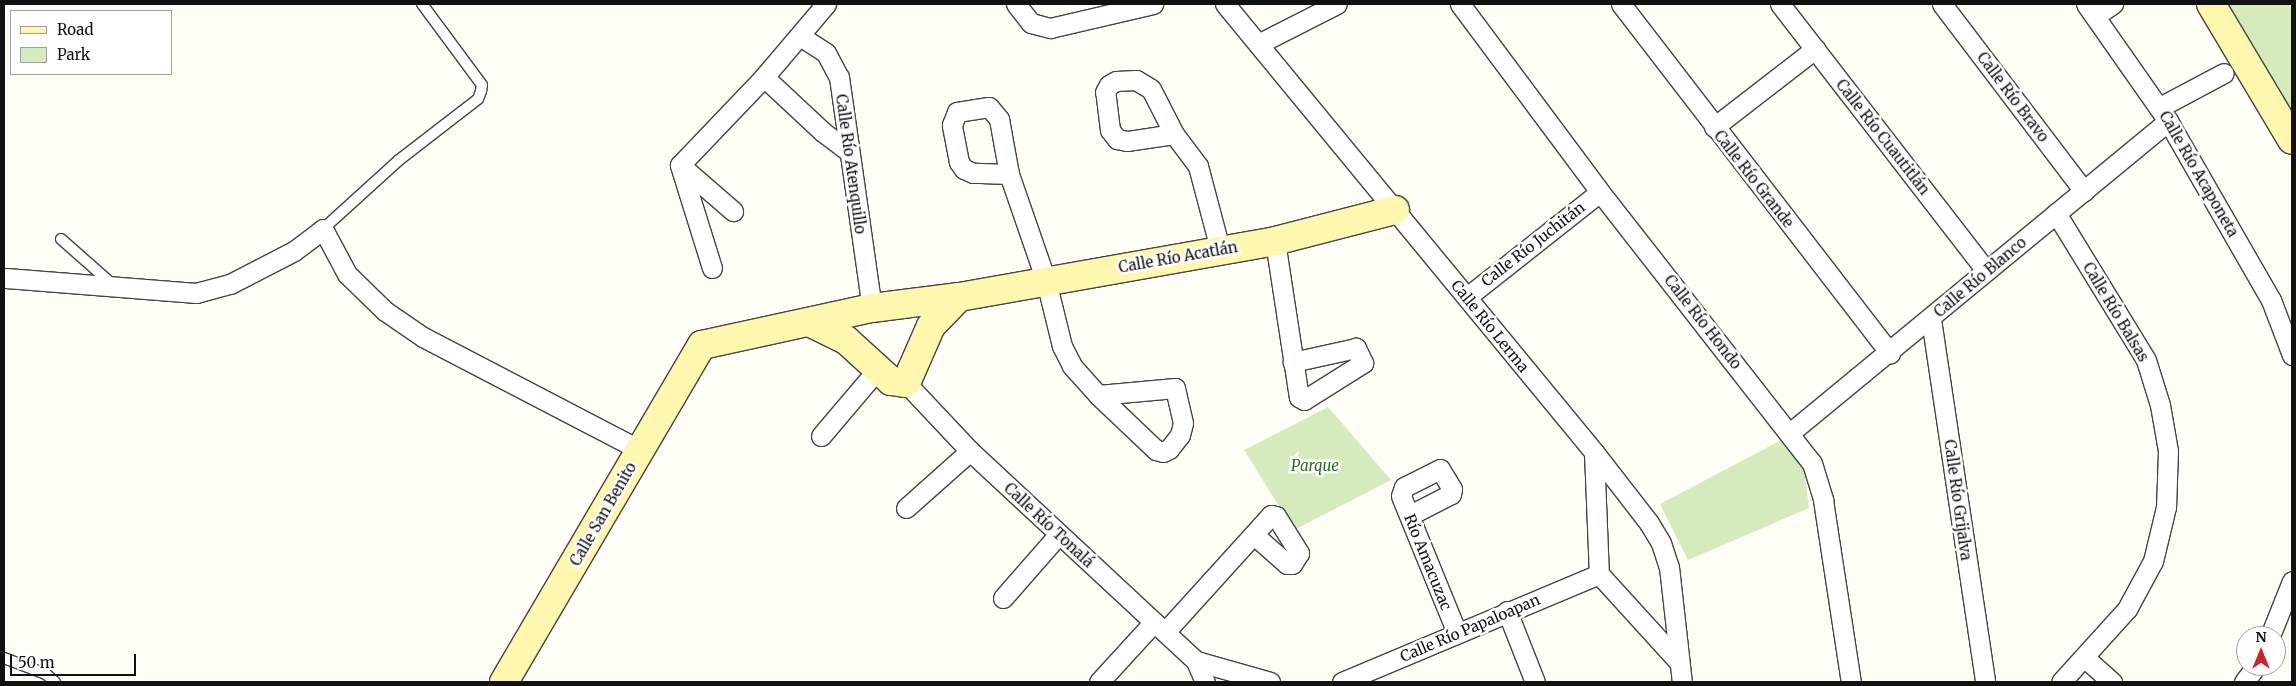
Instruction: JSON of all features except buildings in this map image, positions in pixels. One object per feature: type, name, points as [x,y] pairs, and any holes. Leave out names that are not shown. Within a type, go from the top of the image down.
[{"type":"street","points":[[680,165],[764,77],[826,4]]},
{"type":"street","points":[[1016,4],[1031,23],[1050,28],[1153,4]]},
{"type":"street","name":"Calle Río Lerma","points":[[1225,4],[1260,43],[1594,452],[1662,543],[1669,567],[1682,682]]},
{"type":"street","points":[[1260,43],[1337,4]]},
{"type":"street","name":"Calle Río Hondo","points":[[1460,4],[1600,192],[1791,432],[1812,463],[1823,500],[1851,682]]},
{"type":"street","name":"Calle Río Grande","points":[[1621,4],[1890,353]]},
{"type":"street","name":"Calle Río Cuautitlán","points":[[1780,4],[1986,271]]},
{"type":"street","name":"Calle Río Bravo","points":[[1942,4],[2084,191]]},
{"type":"street","points":[[2090,10],[2113,4]]},
{"type":"street","points":[[2211,4],[2289,133]]},
{"type":"street","name":"Calle Río Acaponeta","points":[[2090,10],[2164,114],[2271,300],[2292,355]]},
{"type":"street","name":"Calle Río Atenquillo","points":[[800,36],[826,54],[833,63],[839,78],[847,150],[856,321]]},
{"type":"street","points":[[1714,127],[1815,49]]},
{"type":"street","name":"Calle Río Blanco","points":[[1791,432],[1890,353],[2084,191],[2164,114],[2224,73]]},
{"type":"street","points":[[764,77],[823,132],[847,150]]},
{"type":"street","points":[[1174,134],[1198,166],[1220,250]]},
{"type":"street","points":[[680,165],[733,211]]},
{"type":"street","points":[[680,165],[712,268]]},
{"type":"street","points":[[1009,174],[1046,281],[1062,346],[1072,366],[1098,395],[1156,450],[1163,452],[1169,449],[1180,435],[1183,424],[1175,388],[1098,395]]},
{"type":"street","name":"Calle Río Juchitán","points":[[1466,297],[1600,192]]},
{"type":"street","name":"Calle Río Acatlán","points":[[856,321],[914,302],[959,297],[1275,240],[1396,210]]},
{"type":"street","name":"Calle Río Balsas","points":[[2056,213],[2146,360],[2160,405],[2168,451],[2166,507],[2153,561],[2127,609],[2061,682]]},
{"type":"street","points":[[6,278],[196,293],[230,284],[294,251],[323,229],[347,274],[384,311],[423,337],[640,450]]},
{"type":"street","points":[[1275,240],[1294,362]]},
{"type":"street","points":[[856,321],[877,370],[891,380],[906,383],[931,326],[959,297]]},
{"type":"street","points":[[914,302],[931,326]]},
{"type":"street","name":"Calle Río Grijalva","points":[[1931,319],[1985,682]]},
{"type":"street","name":"Calle San Benito","points":[[504,682],[702,345],[811,323],[856,321]]},
{"type":"street","points":[[821,436],[877,370]]},
{"type":"street","name":"Calle Río Tonalá","points":[[906,383],[970,451],[1196,661],[1205,682]]},
{"type":"street","points":[[906,508],[970,451]]},
{"type":"street","points":[[1594,452],[1599,574],[1679,662]]},
{"type":"street","name":"Río Amacuzac","points":[[1410,515],[1448,497],[1452,489],[1440,469],[1401,491],[1410,515],[1457,633]]},
{"type":"street","points":[[1003,598],[1059,534]]},
{"type":"street","points":[[1099,682],[1254,535]]},
{"type":"street","name":"Calle Río Papaloapan","points":[[1342,682],[1507,611],[1599,574]]},
{"type":"street","points":[[2274,626],[2292,581]]},
{"type":"street","points":[[1507,611],[1535,682]]},
{"type":"street","points":[[2084,657],[2112,682]]},
{"type":"street","name":"Calle Río Tonalá","points":[[1196,661],[1270,682]]},
{"type":"lane","points":[[323,229],[399,160],[478,99],[482,85],[422,4]]},
{"type":"lane","points":[[62,239],[115,286]]},
{"type":"lane","points":[[4,658],[46,674],[55,682]]},
{"type":"green space","points":[[2219,4],[2289,4],[2292,10],[2292,125]]},
{"type":"green space","name":"Parque","points":[[1328,407],[1391,480],[1294,530],[1244,450]]},
{"type":"green space","points":[[1787,437],[1802,454],[1809,508],[1688,560],[1660,504]]}]
